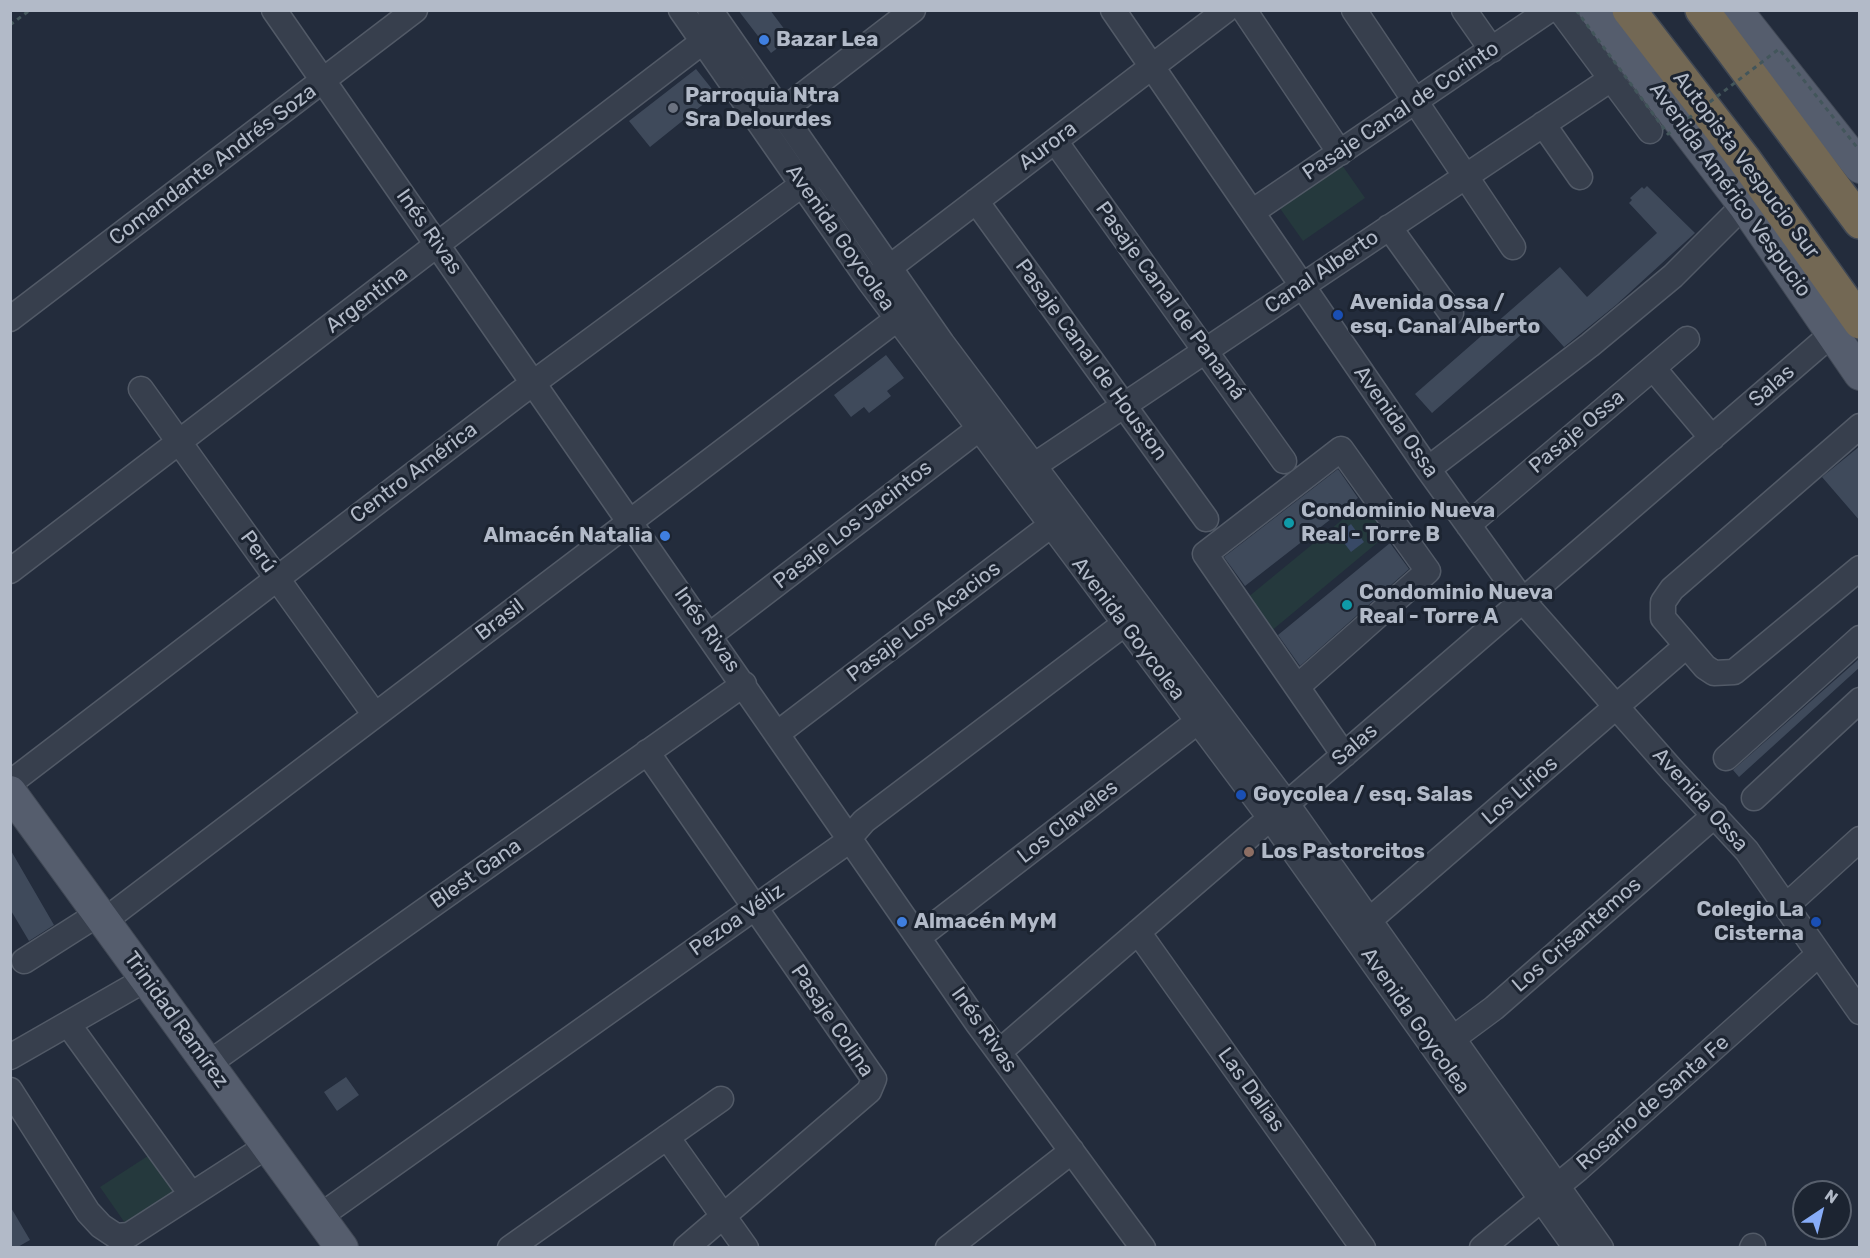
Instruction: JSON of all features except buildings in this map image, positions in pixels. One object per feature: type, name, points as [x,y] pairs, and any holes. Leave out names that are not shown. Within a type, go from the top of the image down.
[{"type":"highway","name":"Autopista Vespucio Sur","points":[[1629,10],[1744,159],[1840,293],[1851,327]]},
{"type":"highway","points":[[1702,10],[1860,222]]},
{"type":"main road","name":"Avenida Américo Vespucio","points":[[1595,10],[1744,205],[1851,327],[1860,374]]},
{"type":"main road","points":[[1736,10],[1860,167]]},
{"type":"main road","name":"Trinidad Ramírez","points":[[10,792],[342,1248]]},
{"type":"street","name":"Inés Rivas","points":[[274,10],[999,1052],[1143,1248]]},
{"type":"street","name":"Comandante Andrés Soza","points":[[10,319],[415,10]]},
{"type":"street","name":"Avenida Goycolea","points":[[681,10],[712,26],[781,111],[890,267],[1050,526],[1124,624],[1207,715]]},
{"type":"street","points":[[762,126],[913,10]]},
{"type":"street","name":"Avenida Ossa","points":[[1113,10],[1154,66],[1428,469],[1523,601],[1747,850],[1860,1012]]},
{"type":"street","name":"Aurora","points":[[870,282],[1226,10]]},
{"type":"street","points":[[1244,10],[1340,153]]},
{"type":"street","points":[[1354,10],[1513,247]]},
{"type":"street","points":[[1464,10],[1492,50]]},
{"type":"street","name":"Pasaje Canal de Corinto","points":[[1252,212],[1549,10]]},
{"type":"street","points":[[1560,10],[1650,131]]},
{"type":"street","name":"Avenida Goycolea","points":[[712,26],[762,126],[870,282],[897,319],[987,422],[1035,465],[1147,616],[1207,715],[1279,812],[1550,1193],[1601,1248]]},
{"type":"street","name":"Argentina","points":[[10,571],[439,246],[712,26]]},
{"type":"street","name":"Canal Alberto","points":[[1035,465],[1611,80]]},
{"type":"street","points":[[1543,124],[1580,177]]},
{"type":"street","name":"Pasaje Canal de Panamá","points":[[1055,141],[1284,461]]},
{"type":"street","name":"Centro América","points":[[10,783],[534,382],[802,184],[823,171]]},
{"type":"street","name":"Pasaje Canal de Houston","points":[[976,201],[1206,519]]},
{"type":"street","points":[[1428,469],[1590,345],[1648,297],[1673,276],[1744,205]]},
{"type":"street","points":[[1389,227],[1451,313]]},
{"type":"street","name":"Brasil","points":[[24,961],[101,917],[375,715],[897,319]]},
{"type":"street","name":"Salas","points":[[999,1052],[1712,438],[1851,327]]},
{"type":"street","name":"Pasaje Ossa","points":[[1468,525],[1687,339]]},
{"type":"street","points":[[1653,368],[1712,438]]},
{"type":"street","name":"Perú","points":[[141,389],[375,715]]},
{"type":"street","name":"Pasaje Los Jacintos","points":[[710,635],[987,422]]},
{"type":"street","points":[[1860,426],[1667,595],[1663,602],[1663,618],[1685,647],[1714,673],[1734,672],[1860,568]]},
{"type":"street","points":[[1297,687],[1428,571],[1341,449],[1205,554],[1344,755]]},
{"type":"street","name":"Pasaje Los Acacios","points":[[778,733],[1069,511]]},
{"type":"street","name":"Pezoa Véliz","points":[[319,1217],[843,845],[857,827],[1124,624],[1147,616]]},
{"type":"street","points":[[1726,758],[1860,638]]},
{"type":"street","name":"Los Lirios","points":[[1361,927],[1685,647]]},
{"type":"street","name":"Blest Gana","points":[[208,1064],[744,684]]},
{"type":"street","points":[[1754,798],[1860,700]]},
{"type":"street","name":"Los Claveles","points":[[920,936],[1207,715]]},
{"type":"street","name":"Pasaje Colina","points":[[647,752],[872,1075],[874,1083],[869,1091],[686,1248]]},
{"type":"street","name":"Los Crisantemos","points":[[1444,1045],[1494,1008],[1715,815]]},
{"type":"street","points":[[1786,906],[1860,839]]},
{"type":"street","name":"Las Dalias","points":[[1138,932],[1364,1248]]},
{"type":"street","name":"Rosario de Santa Fe","points":[[1482,1248],[1550,1193],[1819,954]]},
{"type":"street","points":[[10,1057],[146,979]]},
{"type":"street","points":[[68,1024],[191,1194]]},
{"type":"street","points":[[10,1090],[88,1212],[101,1226],[116,1236],[129,1235],[267,1146]]},
{"type":"street","points":[[510,1248],[721,1100]]},
{"type":"street","points":[[667,1137],[746,1248]]},
{"type":"street","points":[[948,1248],[1072,1151]]},
{"type":"street","name":"Avenida Goycolea","points":[[1550,1193],[1576,1248]]},
{"type":"path","points":[[10,25],[30,10]]},
{"type":"path","points":[[1576,10],[1668,134],[1779,50],[1860,151]]},
{"type":"green space","points":[[1342,165],[1365,198],[1303,241],[1279,207]]},
{"type":"green space","points":[[1365,501],[1389,533],[1270,632],[1247,598]]},
{"type":"green space","points":[[157,1150],[183,1186],[125,1223],[100,1187]]},
{"type":"water","points":[[1351,524],[1364,542],[1351,552],[1338,535]]},
{"type":"place","name":"Bazar Lea","points":[[764,40]]},
{"type":"place","name":"Parroquia Ntra Sra Delourdes","points":[[673,108]]},
{"type":"place","name":"Avenida Ossa / esq. Canal Alberto","points":[[1338,315]]},
{"type":"place","name":"Condominio Nueva Real - Torre B","points":[[1289,523]]},
{"type":"place","name":"Almacén Natalia","points":[[665,536]]},
{"type":"place","name":"Condominio Nueva Real - Torre A","points":[[1347,605]]},
{"type":"place","name":"Goycolea / esq. Salas","points":[[1241,795]]},
{"type":"place","name":"Los Pastorcitos","points":[[1249,852]]},
{"type":"place","name":"Almacén MyM","points":[[902,922]]},
{"type":"place","name":"Colegio La Cisterna","points":[[1816,922]]}]
